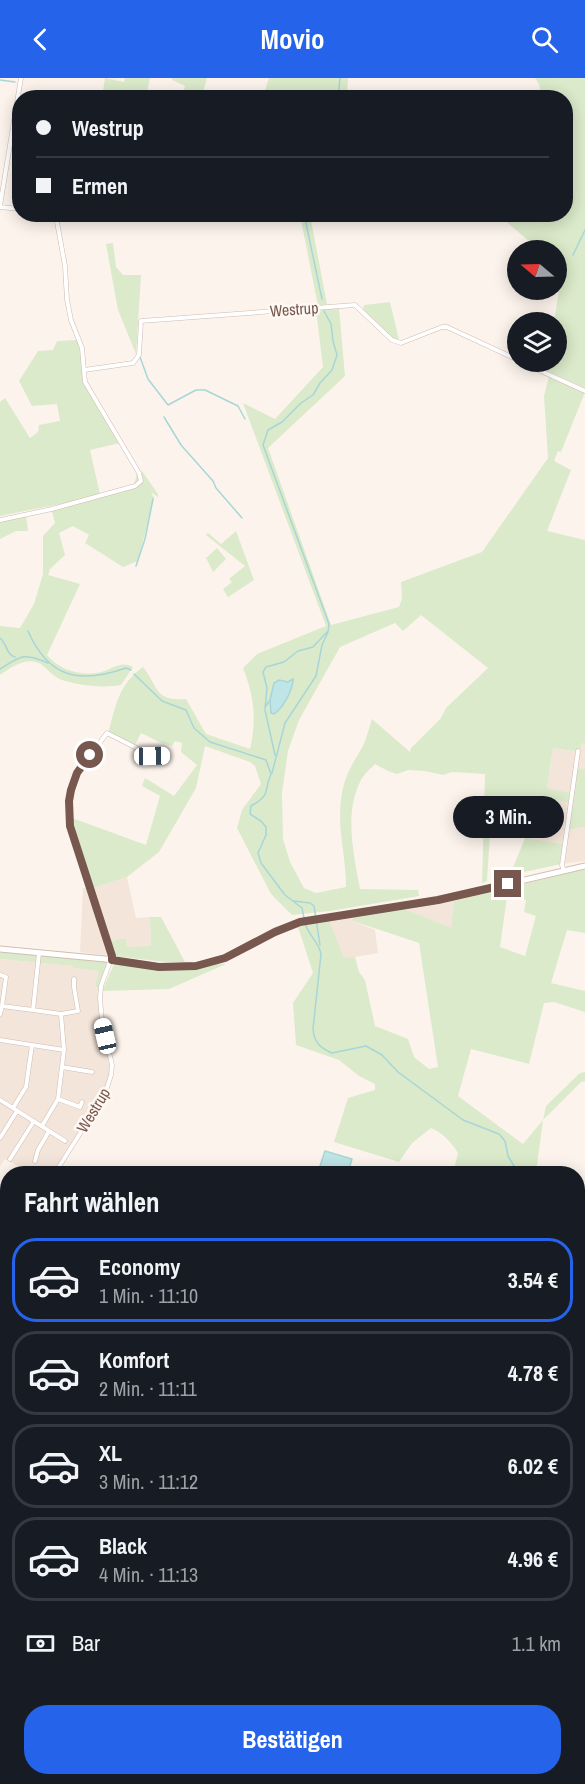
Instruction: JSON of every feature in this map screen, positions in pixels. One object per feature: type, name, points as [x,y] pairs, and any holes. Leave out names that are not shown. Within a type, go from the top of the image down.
[{"type":"main road","points":[[0,949],[159,967],[196,966],[225,958],[275,932],[300,922],[438,900],[585,866]]},
{"type":"street","points":[[0,206],[12,133]]},
{"type":"street","points":[[0,520],[52,509],[135,486],[141,481],[139,473],[87,387],[82,348],[70,313],[57,222]]},
{"type":"street","name":"Westrup","points":[[84,370],[133,363],[139,355],[141,321],[355,304],[392,340],[401,343],[447,327],[507,355]]},
{"type":"street","name":"Westrup","points":[[543,372],[585,391]]},
{"type":"street","points":[[112,960],[70,826],[71,790],[77,773],[107,733],[152,756],[167,755]]},
{"type":"street","points":[[564,871],[562,865],[578,751]]},
{"type":"street","points":[[33,1010],[39,953]]},
{"type":"street","name":"Westrup","points":[[59,1166],[105,1094],[110,1081],[112,1065],[102,1021],[100,998],[101,986],[112,960]]},
{"type":"street","points":[[0,975],[6,977],[0,1022]]},
{"type":"street","points":[[2,1006],[61,1014],[78,1011],[74,979]]},
{"type":"street","points":[[42,1126],[58,1099],[64,1050],[61,1014]]},
{"type":"street","points":[[0,1040],[64,1050]]},
{"type":"street","points":[[0,1138],[26,1087],[32,1045]]},
{"type":"street","points":[[62,1067],[92,1072]]},
{"type":"street","points":[[58,1099],[80,1107],[82,1102]]},
{"type":"street","points":[[0,1100],[65,1141]]},
{"type":"street","points":[[10,1159],[34,1121]]},
{"type":"street","points":[[35,1161],[38,1150],[49,1131]]},
{"type":"shaded area","points":[[582,743],[585,743],[585,769],[572,793],[547,790],[553,748],[578,752]]},
{"type":"shaded area","points":[[533,796],[571,803],[568,830],[585,827],[585,861],[561,864],[525,838],[527,817],[557,810],[531,806]]},
{"type":"shaded area","points":[[127,877],[136,918],[150,917],[151,947],[127,947],[126,938],[108,942],[112,956],[80,952],[83,888],[93,888]]},
{"type":"shaded area","points":[[454,901],[451,929],[402,908]]},
{"type":"shaded area","points":[[352,915],[353,921],[375,930],[378,953],[344,959],[329,920]]},
{"type":"shaded area","points":[[0,959],[73,966],[99,971],[99,996],[110,1070],[105,1095],[58,1166],[18,1166],[5,1159],[0,1166]]},
{"type":"green space","points":[[105,78],[124,82],[125,78],[150,78],[147,90],[103,90]]},
{"type":"green space","points":[[172,78],[207,78],[204,90],[184,90],[185,86]]},
{"type":"green space","points":[[269,78],[348,78],[347,90],[265,90]]},
{"type":"green space","points":[[535,78],[585,78],[585,388],[549,372],[567,372],[567,312],[556,312],[557,300],[567,300],[567,240],[528,240],[507,222],[573,222],[573,90],[540,90]]},
{"type":"green space","points":[[301,222],[311,222],[327,304],[318,306]]},
{"type":"green space","points":[[113,243],[116,267],[123,275],[141,275],[136,354],[118,310],[106,244]]},
{"type":"green space","points":[[390,302],[399,340],[393,339],[363,309],[364,305]]},
{"type":"green space","points":[[339,308],[345,376],[268,448],[331,625],[399,607],[402,599],[401,582],[482,552],[548,458],[544,396],[549,376],[585,392],[561,452],[558,451],[554,461],[571,470],[547,531],[585,540],[585,743],[582,743],[579,752],[553,748],[547,789],[572,793],[576,768],[585,769],[585,827],[567,830],[571,803],[533,796],[531,806],[558,810],[555,821],[528,817],[525,838],[490,833],[487,881],[482,883],[485,774],[452,772],[443,775],[408,770],[397,774],[375,764],[361,779],[352,808],[352,835],[360,889],[418,890],[419,896],[292,915],[271,894],[237,828],[242,810],[261,784],[255,766],[250,762],[205,746],[196,788],[159,852],[127,877],[93,888],[72,818],[146,845],[160,796],[142,786],[145,778],[174,796],[197,765],[181,752],[182,743],[175,741],[172,746],[141,733],[134,747],[108,734],[119,696],[128,681],[143,667],[163,696],[186,699],[206,734],[250,749],[253,708],[250,688],[243,668],[257,654],[326,626],[243,403],[275,419],[323,367],[316,310]],"holes":[[[421,615],[488,668],[446,708],[441,718],[411,748],[410,752],[372,719],[363,746],[344,784],[341,798],[340,824],[346,887],[316,893],[304,888],[290,862],[283,839],[282,793],[288,751],[299,720],[340,647],[395,623],[403,631]]]},
{"type":"green space","points":[[78,340],[85,383],[120,443],[90,450],[100,494],[134,485],[137,473],[142,477],[142,471],[158,494],[158,497],[151,492],[154,498],[138,561],[123,567],[85,543],[89,535],[73,526],[59,533],[65,555],[50,569],[48,575],[80,584],[47,655],[64,668],[86,674],[125,664],[133,667],[121,685],[114,686],[93,686],[65,681],[32,661],[20,663],[0,675],[0,626],[20,628],[34,604],[43,574],[43,536],[55,523],[52,511],[70,506],[70,502],[0,516],[0,402],[5,398],[30,438],[38,432],[39,425],[60,421],[57,404],[32,406],[19,381],[38,351],[53,350],[57,341]]},
{"type":"green space","points":[[26,516],[28,531],[16,531],[0,539],[0,522]]},
{"type":"green space","points":[[236,531],[254,580],[228,597],[223,589],[232,582],[229,579],[245,566],[206,535],[208,533],[221,544]]},
{"type":"green space","points":[[217,548],[226,559],[213,572],[206,558]]},
{"type":"green space","points":[[525,838],[565,845],[561,864],[510,875]]},
{"type":"green space","points":[[585,869],[585,933],[567,930],[551,983],[585,991],[585,1012],[554,1002],[544,1003],[529,1064],[471,1049],[458,1096],[523,1144],[543,1120],[537,1166],[455,1166],[458,1153],[453,1145],[431,1128],[412,1143],[399,1162],[334,1142],[348,1098],[375,1090],[375,1084],[359,1076],[339,1060],[296,1045],[293,1003],[313,973],[298,927],[329,920],[344,958],[355,957],[359,972],[365,980],[375,1026],[408,1039],[414,1057],[429,1069],[438,1067],[419,943],[353,921],[352,915],[402,908],[451,928],[454,901]],"holes":[[[507,897],[526,900],[524,912],[536,916],[525,956],[500,947]]]},
{"type":"green space","points":[[150,917],[161,917],[185,962],[115,956],[110,941],[126,938],[127,947],[151,946]]},
{"type":"green space","points":[[0,951],[111,962],[99,988],[95,986],[99,971],[73,968],[73,966],[0,959]]},
{"type":"green space","points":[[115,962],[169,969],[226,964],[169,989],[102,991]]},
{"type":"green space","points":[[585,1072],[585,1081],[581,1082],[543,1120],[546,1106],[580,1073]]},
{"type":"water","points":[[293,679],[284,703],[274,714],[271,713],[270,700],[274,683],[279,680],[288,682]]},
{"type":"water","points":[[325,1151],[352,1159],[350,1166],[320,1166]]},
{"type":"waterway","points":[[339,90],[340,78]]},
{"type":"waterway","points":[[0,80],[15,82]]},
{"type":"waterway","points":[[306,222],[322,299]]},
{"type":"waterway","points":[[573,255],[585,230]]},
{"type":"waterway","points":[[272,773],[285,723],[316,676],[329,624],[263,445],[268,430],[282,422],[301,403],[313,395],[332,370],[337,355],[331,324],[324,311]]},
{"type":"waterway","points":[[140,357],[148,379],[168,405],[196,390],[205,390],[238,406],[245,419]]},
{"type":"waterway","points":[[164,417],[181,445],[242,518]]},
{"type":"waterway","points":[[136,566],[145,539],[153,499]]},
{"type":"waterway","points":[[28,631],[36,647],[46,659],[56,668],[68,674],[94,676],[126,668],[131,670]]},
{"type":"waterway","points":[[265,709],[267,688],[263,672],[266,667],[284,662],[298,651],[313,647],[327,632]]},
{"type":"waterway","points":[[0,638],[10,654],[15,657]]},
{"type":"waterway","points":[[0,669],[22,657],[33,657],[48,663]]},
{"type":"waterway","points":[[134,674],[162,701],[186,710],[194,728],[210,742],[266,760],[271,774],[266,792],[251,806],[250,814],[266,827],[266,835],[258,853],[261,863],[285,895],[302,908],[304,918]]},
{"type":"waterway","points":[[266,706],[270,700]]},
{"type":"waterway","points":[[265,710],[275,755]]},
{"type":"waterway","points":[[294,901],[310,903],[314,906],[320,945]]},
{"type":"waterway","points":[[305,923],[321,954],[313,1029],[318,1044],[332,1053],[366,1046],[382,1055],[398,1072],[463,1120],[499,1134],[505,1141],[508,1156],[514,1166]]},
{"type":"route","points":[[90,755],[77,773],[71,790],[70,826],[112,960],[159,967],[196,966],[225,958],[287,926],[300,922],[422,903],[508,884]]}]
